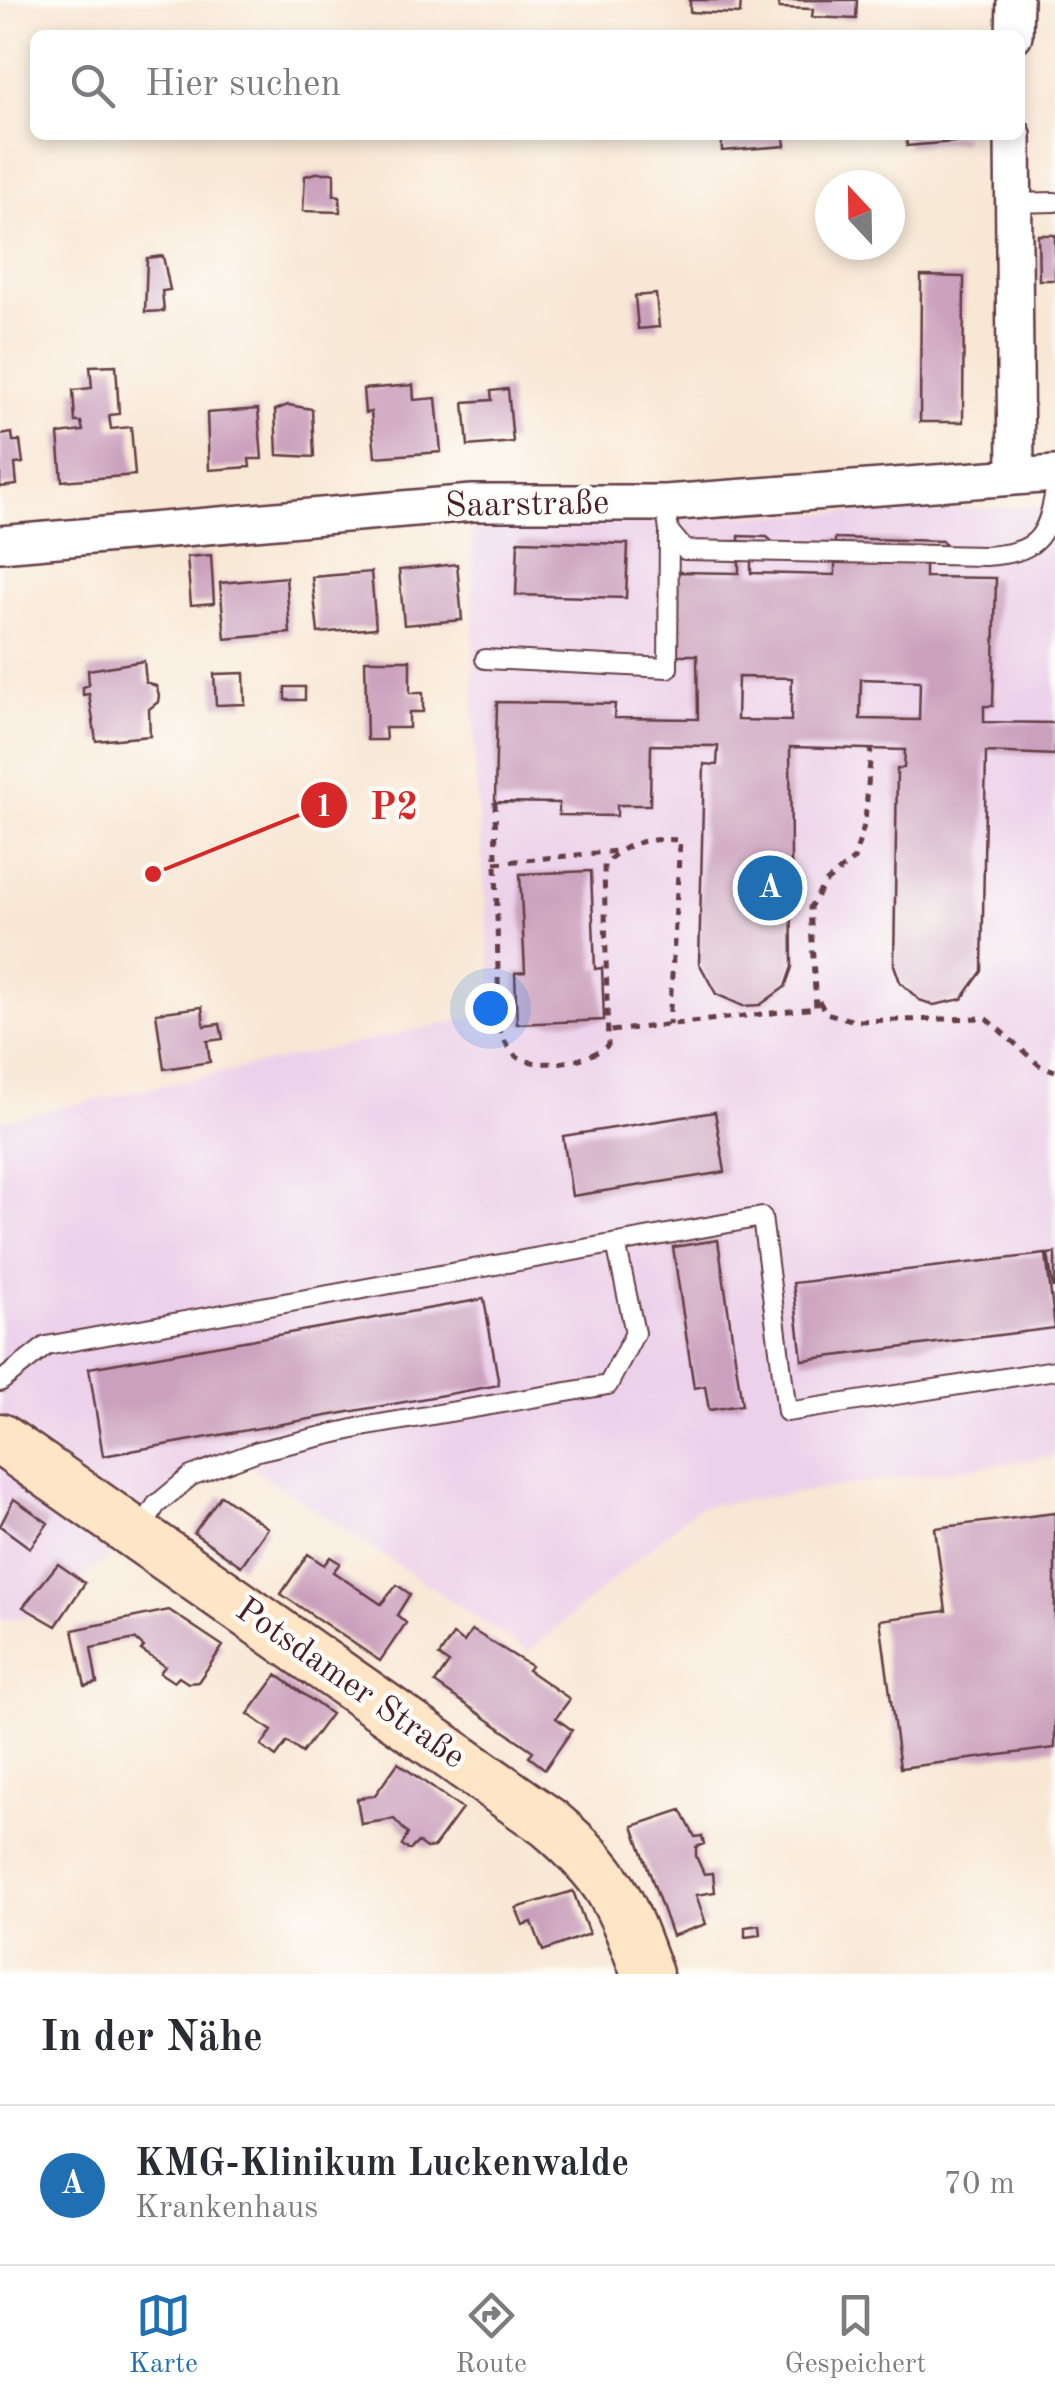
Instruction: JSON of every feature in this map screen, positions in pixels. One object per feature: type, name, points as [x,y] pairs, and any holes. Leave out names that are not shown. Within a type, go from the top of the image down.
[{"type":"street","points":[[1014,30],[1015,0]]},
{"type":"street","points":[[1013,140],[1016,474]]},
{"type":"street","name":"Saarstraße","points":[[0,544],[472,503],[667,517],[1016,474],[1055,474]]},
{"type":"street","name":"Potsdamer Straße","points":[[0,1439],[549,1823],[596,1864],[625,1912],[647,1974]]},
{"type":"lane","points":[[1013,204],[1055,202]]},
{"type":"lane","points":[[667,517],[685,550],[1018,554],[1042,536],[1055,490]]},
{"type":"lane","points":[[486,659],[668,668],[667,517]]},
{"type":"lane","points":[[0,1382],[46,1346],[762,1217],[788,1412],[1055,1370]]},
{"type":"lane","points":[[137,1536],[156,1505],[191,1476],[258,1451],[362,1427],[608,1385],[635,1333],[616,1243]]},
{"type":"path","points":[[870,749],[865,822],[854,859],[824,883],[810,907],[812,978],[826,1013],[855,1020],[986,1018],[1039,1065],[1055,1071]]},
{"type":"path","points":[[495,802],[498,1029],[511,1052],[522,1060],[594,1057],[608,1045],[604,866],[616,852]]},
{"type":"path","points":[[495,863],[616,852],[646,838],[680,840],[668,1025]]},
{"type":"path","points":[[610,1031],[796,1014],[816,1008],[818,999]]},
{"type":"shaded area","points":[[1055,506],[1055,1456],[698,1507],[528,1652],[238,1458],[32,1616],[0,1620],[0,1121],[494,1013],[475,764],[472,524]]},
{"type":"building","points":[[690,0],[741,0],[740,14],[690,12]]},
{"type":"building","points":[[779,0],[857,0],[856,19],[812,17],[813,9],[779,8]]},
{"type":"building","points":[[721,140],[784,140],[785,146],[722,151]]},
{"type":"building","points":[[906,140],[964,140],[964,141],[907,146]]},
{"type":"building","points":[[334,173],[334,195],[340,196],[340,212],[303,211],[305,176]]},
{"type":"building","points":[[1038,235],[1055,235],[1055,280],[1039,280]]},
{"type":"building","points":[[163,256],[170,290],[162,291],[164,311],[145,312],[147,258]]},
{"type":"building","points":[[921,276],[964,277],[963,422],[920,422]]},
{"type":"building","points":[[656,294],[659,327],[638,329],[635,296]]},
{"type":"building","points":[[116,365],[119,414],[109,415],[111,429],[131,427],[135,475],[62,481],[58,434],[83,431],[81,422],[75,422],[73,390],[92,388],[90,366]]},
{"type":"building","points":[[413,385],[414,400],[436,398],[441,452],[375,457],[371,412],[365,413],[363,389]]},
{"type":"building","points":[[508,389],[513,442],[468,446],[464,402],[492,400],[491,391]]},
{"type":"building","points":[[288,405],[312,409],[314,457],[277,455],[275,410]]},
{"type":"building","points":[[258,409],[262,459],[249,459],[250,467],[209,470],[207,413]]},
{"type":"building","points":[[12,433],[13,441],[20,441],[23,463],[15,464],[17,485],[0,487],[0,435]]},
{"type":"building","points":[[739,536],[767,537],[776,545],[751,553],[751,573],[835,575],[835,538],[942,541],[950,550],[925,557],[925,577],[996,578],[993,706],[984,706],[984,722],[1055,723],[1055,755],[986,752],[982,971],[962,999],[934,1005],[919,1000],[900,982],[894,965],[897,769],[904,768],[905,750],[790,747],[792,967],[785,987],[760,1005],[743,1006],[716,994],[699,963],[704,764],[717,765],[718,746],[651,745],[650,805],[617,805],[617,816],[559,815],[559,803],[495,802],[497,702],[615,704],[614,718],[698,719],[697,655],[674,655],[676,572],[739,573]],"holes":[[[738,677],[792,678],[791,721],[737,720]],[[861,679],[920,681],[919,720],[860,719]]]},
{"type":"building","points":[[518,541],[628,544],[626,598],[516,595]]},
{"type":"building","points":[[211,555],[214,603],[191,605],[187,557]]},
{"type":"building","points":[[457,564],[462,620],[404,625],[399,570]]},
{"type":"building","points":[[371,572],[376,628],[318,633],[312,577]]},
{"type":"building","points":[[286,577],[290,633],[225,639],[220,583]]},
{"type":"building","points":[[365,660],[410,660],[410,693],[423,693],[423,712],[409,712],[409,728],[385,728],[386,740],[367,740]]},
{"type":"building","points":[[144,661],[146,682],[156,686],[159,695],[158,702],[149,709],[150,736],[96,741],[89,694],[83,695],[83,687],[89,685],[88,670]]},
{"type":"building","points":[[244,673],[245,704],[216,705],[214,674]]},
{"type":"building","points":[[285,687],[305,687],[305,700],[285,700]]},
{"type":"building","points":[[591,871],[595,969],[602,968],[604,1020],[517,1024],[515,973],[525,972],[520,874]]},
{"type":"building","points":[[202,1007],[204,1026],[220,1024],[223,1039],[207,1041],[210,1062],[164,1069],[156,1013]]},
{"type":"building","points":[[715,1112],[725,1172],[572,1196],[563,1136]]},
{"type":"building","points":[[718,1240],[742,1405],[709,1410],[705,1386],[694,1388],[673,1247]]},
{"type":"building","points":[[1055,1253],[1055,1287],[1053,1287],[1048,1254]]},
{"type":"building","points":[[1046,1254],[1055,1328],[802,1360],[793,1283]]},
{"type":"building","points":[[484,1299],[499,1385],[103,1456],[89,1368]]},
{"type":"building","points":[[221,1495],[268,1528],[241,1566],[194,1533]]},
{"type":"building","points":[[14,1499],[48,1523],[30,1548],[0,1526]]},
{"type":"building","points":[[1055,1513],[1055,1748],[900,1768],[880,1620],[946,1611],[935,1528]]},
{"type":"building","points":[[308,1554],[324,1565],[330,1557],[340,1563],[333,1572],[381,1604],[397,1585],[410,1594],[397,1615],[406,1623],[380,1661],[281,1594]]},
{"type":"building","points":[[58,1564],[85,1583],[56,1626],[23,1607]]},
{"type":"building","points":[[169,1610],[223,1646],[198,1682],[188,1683],[179,1677],[174,1682],[160,1673],[165,1666],[141,1650],[144,1647],[135,1639],[91,1648],[97,1683],[85,1686],[73,1630]]},
{"type":"building","points":[[472,1630],[531,1666],[528,1670],[570,1699],[556,1718],[572,1730],[545,1769],[529,1757],[533,1751],[435,1683],[449,1663],[439,1656],[453,1635],[464,1642]]},
{"type":"building","points":[[277,1675],[331,1714],[302,1753],[287,1742],[276,1757],[261,1746],[272,1731],[248,1714]]},
{"type":"building","points":[[398,1763],[462,1809],[434,1847],[426,1848],[418,1842],[410,1850],[402,1845],[408,1834],[394,1819],[361,1824],[357,1799],[375,1795]]},
{"type":"building","points":[[681,1810],[695,1837],[702,1836],[704,1844],[696,1847],[696,1856],[704,1874],[713,1873],[715,1892],[696,1895],[706,1924],[672,1936],[633,1826]]},
{"type":"building","points":[[573,1891],[589,1934],[543,1951],[532,1922],[523,1925],[516,1908]]},
{"type":"building","points":[[760,1925],[761,1935],[745,1937],[745,1927]]},
{"type":"place","name":"P2","points":[[153,874]]},
{"type":"place","name":"KMG-Klinikum Luckenwalde","points":[[770,888]]}]
